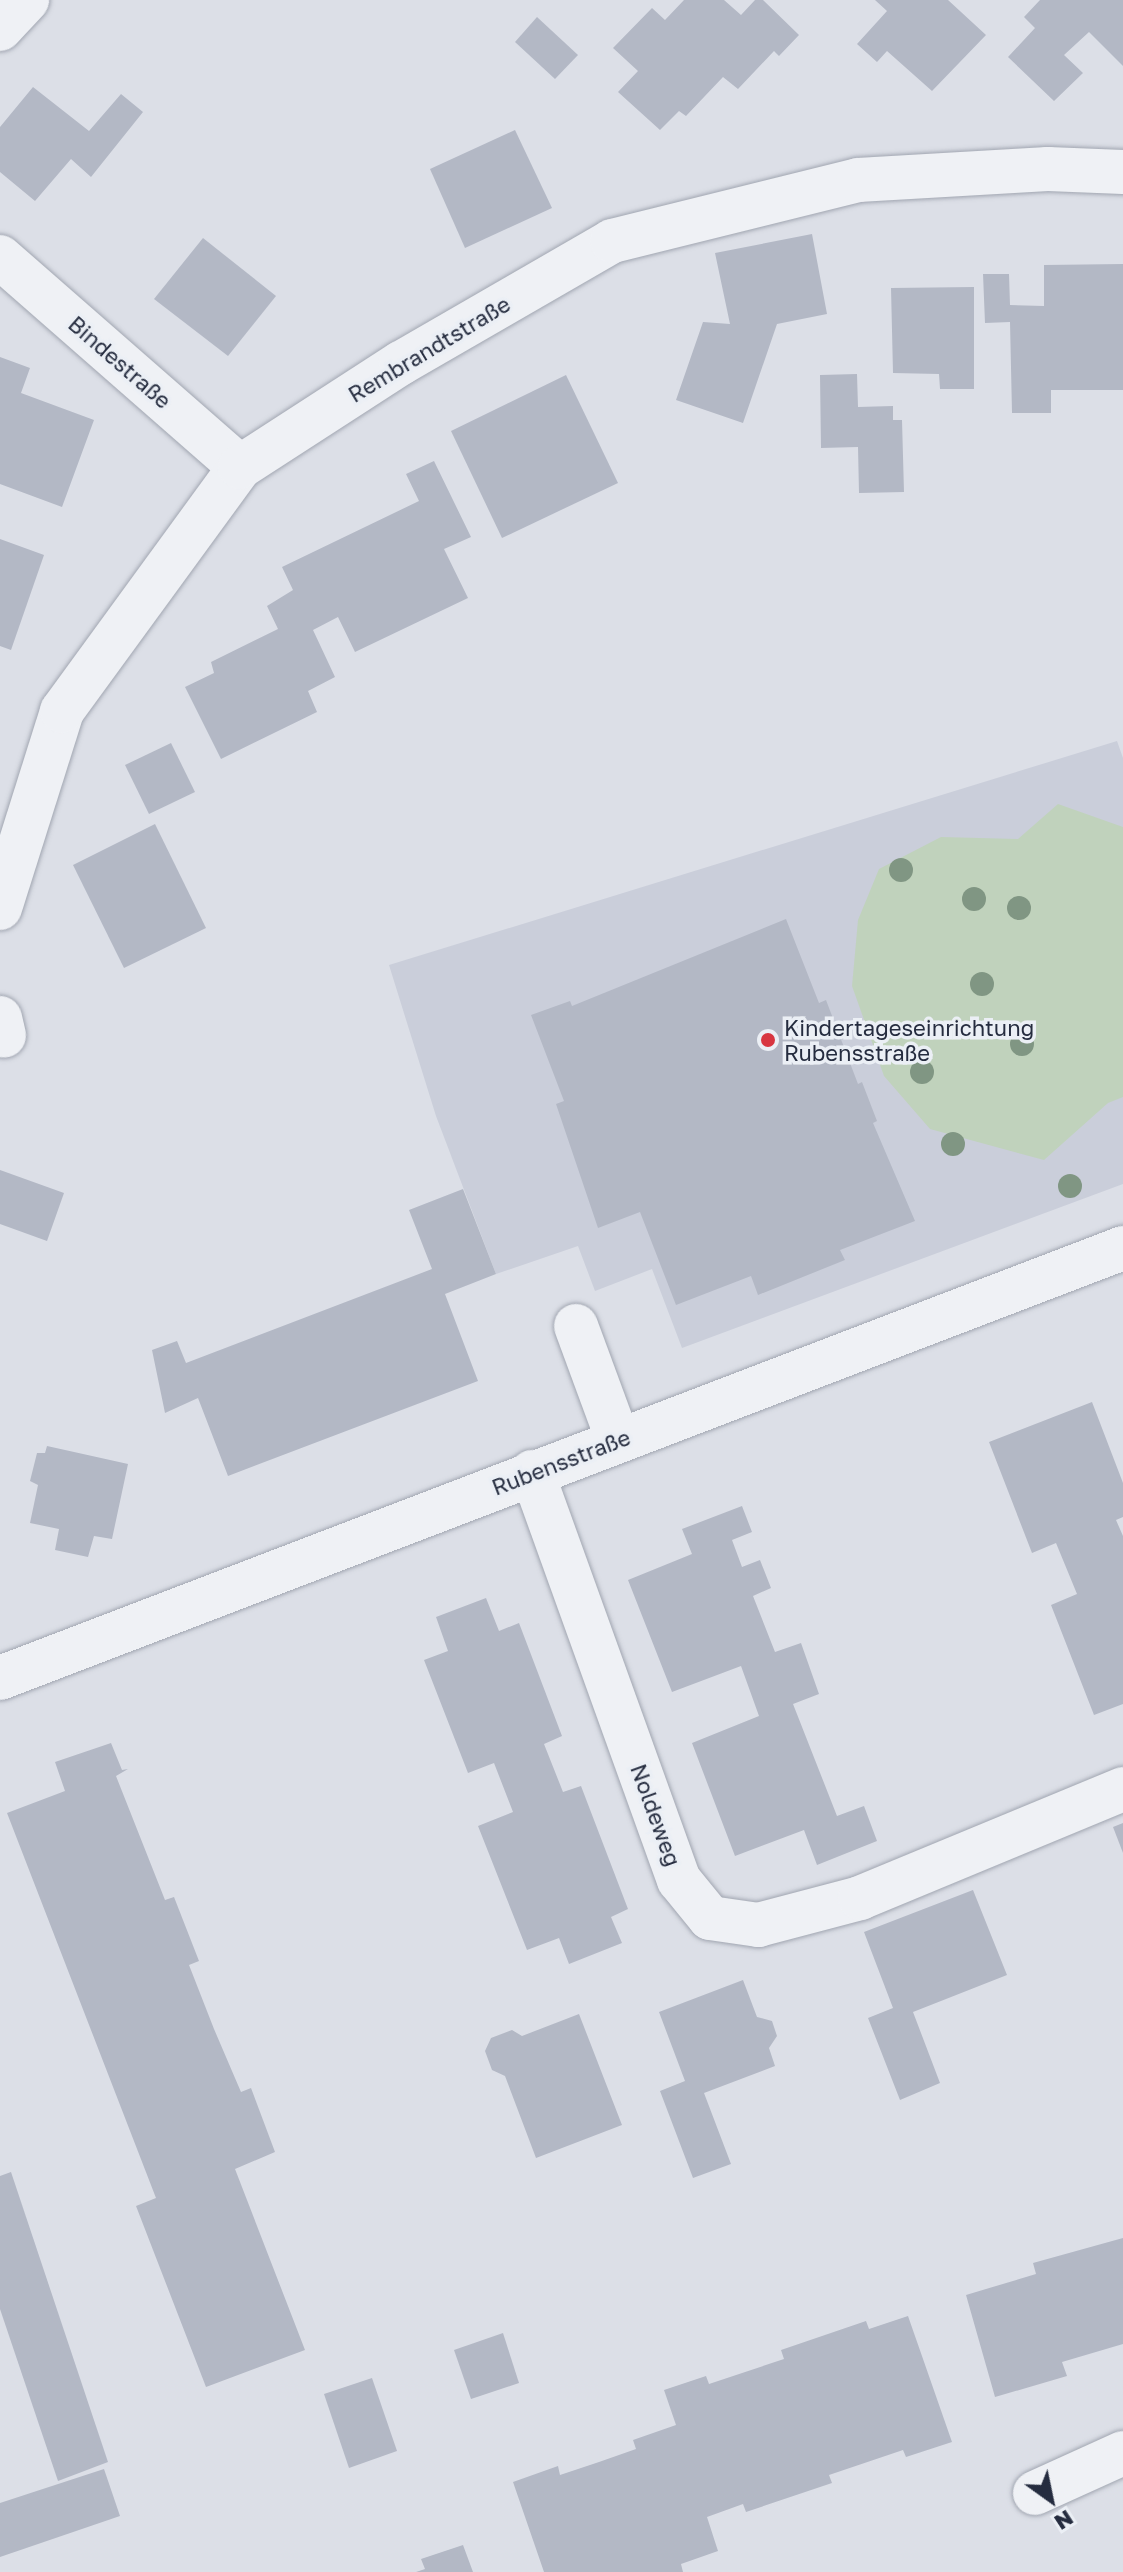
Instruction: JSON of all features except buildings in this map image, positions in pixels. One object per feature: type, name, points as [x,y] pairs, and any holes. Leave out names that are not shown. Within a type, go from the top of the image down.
[{"type":"street","points":[[0,29],[27,0]]},
{"type":"street","name":"Rembrandtstraße","points":[[0,908],[62,711],[240,467],[401,363],[612,241],[858,180],[1048,169],[1123,172]]},
{"type":"street","name":"Bindestraße","points":[[0,257],[240,467]]},
{"type":"street","name":"Rubensstraße","points":[[0,1678],[1123,1248]]},
{"type":"street","points":[[576,1326],[618,1440]]},
{"type":"street","name":"Noldeweg","points":[[532,1472],[679,1880],[710,1918],[758,1925],[860,1898],[1123,1789]]},
{"type":"street","points":[[1035,2493],[1123,2453]]},
{"type":"shaded area","name":"Kindertageseinrichtung Rubensstraße","points":[[1117,741],[1123,758],[1123,1184],[682,1348],[652,1269],[595,1291],[578,1246],[496,1274],[436,1116],[389,965]]},
{"type":"green space","points":[[1058,804],[1123,827],[1123,1097],[1108,1103],[1044,1160],[930,1129],[884,1076],[852,986],[858,920],[879,869],[941,837],[1018,839]]},
{"type":"place","name":"Kindertageseinrichtung Rubensstraße","points":[[768,1040]]}]
